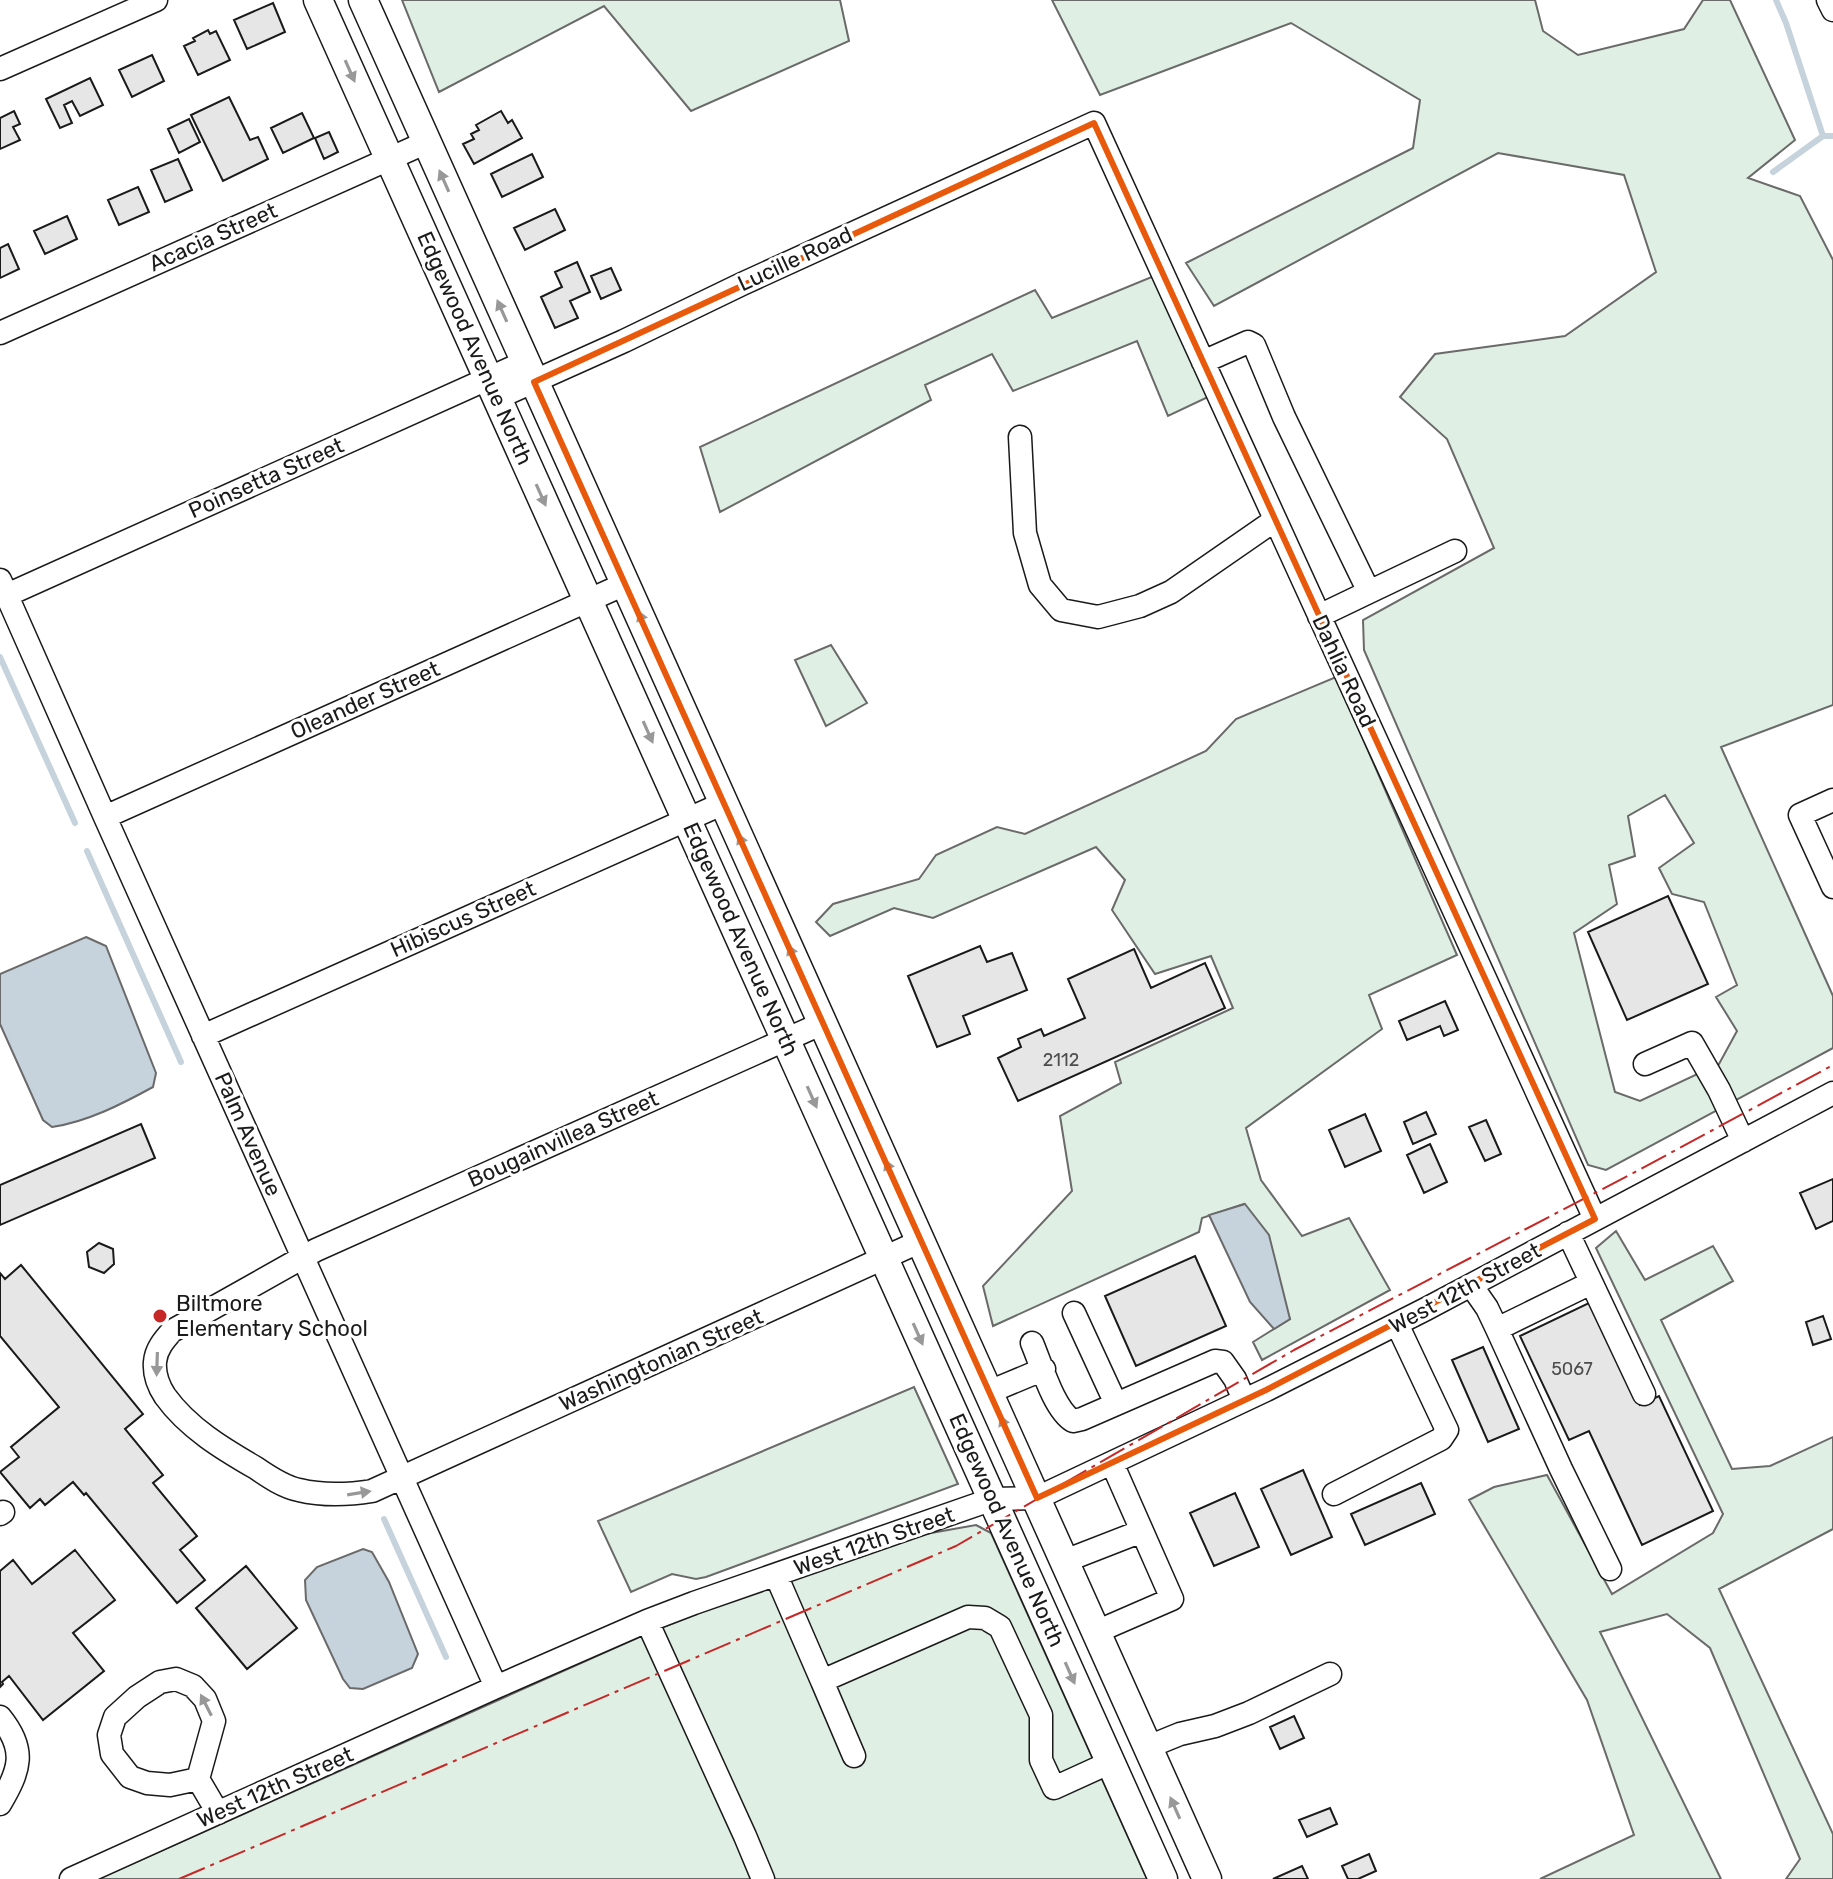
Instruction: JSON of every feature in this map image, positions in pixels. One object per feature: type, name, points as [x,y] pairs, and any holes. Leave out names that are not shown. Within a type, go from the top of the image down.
[{"type":"main road","name":"Edgewood Avenue North","points":[[318,0],[1163,1879]]},
{"type":"main road","name":"Edgewood Avenue North","points":[[363,0],[1207,1879]]},
{"type":"street","points":[[0,69],[156,0]]},
{"type":"street","points":[[1828,0],[1833,10]]},
{"type":"street","name":"Dahlia Road","points":[[1094,123],[1595,1219]]},
{"type":"street","name":"Lucille Road","points":[[493,388],[742,284],[1094,123]]},
{"type":"street","name":"Acacia Street","points":[[0,333],[427,142]]},
{"type":"street","points":[[1203,362],[1248,342],[1254,345],[1284,417],[1369,592]]},
{"type":"street","name":"Poinsetta Street","points":[[3,587],[493,388]]},
{"type":"street","points":[[1020,437],[1025,533],[1040,585],[1061,610],[1098,617],[1140,606],[1171,592],[1275,520]]},
{"type":"street","points":[[1319,616],[1455,551]]},
{"type":"street","name":"Oleander Street","points":[[105,817],[625,584]]},
{"type":"street","name":"Palm Avenue","points":[[3,587],[496,1687]]},
{"type":"street","points":[[1833,800],[1800,815],[1833,887]]},
{"type":"street","name":"Hibiscus Street","points":[[203,1036],[724,803]]},
{"type":"street","name":"Bougainvillea Street","points":[[401,1478],[372,1491],[348,1495],[296,1490],[272,1478],[218,1446],[166,1398],[157,1382],[154,1363],[159,1346],[172,1331],[303,1256],[823,1023]]},
{"type":"street","points":[[1645,1064],[1692,1043],[1743,1141]]},
{"type":"street","name":"West 12th Street","points":[[71,1879],[647,1621],[993,1499],[1037,1498],[1397,1324],[1833,1093]]},
{"type":"street","points":[[1568,1233],[1644,1394]]},
{"type":"street","name":"Washingtonian Street","points":[[401,1478],[921,1241]]},
{"type":"street","points":[[1497,1329],[1591,1283]]},
{"type":"street","points":[[1471,1285],[1487,1308],[1610,1569]]},
{"type":"street","points":[[1074,1313],[1116,1404]]},
{"type":"street","points":[[1334,1494],[1441,1439],[1447,1430],[1397,1324]]},
{"type":"street","points":[[1032,1343],[1055,1399],[1066,1417],[1073,1421],[1215,1361],[1223,1362],[1244,1400]]},
{"type":"street","points":[[989,1392],[1044,1369]]},
{"type":"street","points":[[1096,1632],[1172,1599],[1112,1463]]},
{"type":"street","points":[[1065,1561],[1142,1531]]},
{"type":"street","points":[[776,1575],[854,1756]]},
{"type":"street","points":[[822,1681],[968,1617],[985,1618],[1000,1627],[1041,1715],[1041,1760],[1054,1788],[1111,1762]]},
{"type":"street","points":[[647,1621],[763,1879]]},
{"type":"street","points":[[1148,1747],[1249,1713],[1330,1674]]},
{"type":"street","points":[[198,1779],[170,1785],[147,1783],[130,1777],[112,1754],[109,1735],[115,1717],[160,1682],[176,1679],[193,1686],[205,1699],[214,1721],[198,1779],[218,1813]]},
{"type":"street","points":[[0,1717],[10,1730],[18,1761],[15,1779],[0,1804]]},
{"type":"highlighted area","points":[[1094,123],[1595,1219],[1266,1390],[1037,1498],[534,382]]},
{"type":"green space","points":[[402,0],[840,0],[849,41],[691,111],[604,6],[439,92]]},
{"type":"green space","points":[[1052,0],[1535,0],[1543,31],[1578,55],[1684,29],[1703,0],[1730,0],[1795,140],[1748,178],[1800,196],[1833,260],[1833,705],[1721,747],[1833,996],[1833,1048],[1606,1170],[1588,1165],[1364,650],[1363,620],[1494,548],[1447,439],[1400,397],[1435,354],[1565,336],[1656,272],[1624,175],[1498,153],[1214,306],[1186,263],[1413,148],[1420,100],[1291,23],[1100,95]],"holes":[[[1665,795],[1694,843],[1659,868],[1672,894],[1704,902],[1737,985],[1716,997],[1737,1031],[1719,1064],[1640,1101],[1615,1092],[1574,933],[1617,904],[1609,865],[1635,856],[1628,816]]]},
{"type":"green space","points":[[1154,276],[1208,397],[1168,416],[1137,341],[1013,391],[992,354],[925,385],[931,400],[720,512],[700,447],[1035,290],[1052,318]]},
{"type":"green space","points":[[831,645],[867,703],[826,726],[795,660]]},
{"type":"green space","points":[[1336,677],[1457,955],[1369,995],[1382,1029],[1246,1128],[1261,1180],[1302,1236],[1349,1218],[1390,1290],[1262,1360],[1253,1342],[1290,1319],[1244,1204],[1202,1218],[1199,1232],[993,1326],[983,1286],[1072,1191],[1060,1116],[1121,1083],[1115,1062],[1233,1008],[1211,956],[1155,974],[1112,910],[1125,880],[1096,847],[933,918],[894,908],[830,936],[816,922],[833,904],[919,879],[936,855],[997,827],[1025,834],[1206,751],[1236,719]]},
{"type":"green space","points":[[1616,1231],[1645,1280],[1713,1246],[1733,1281],[1661,1320],[1732,1469],[1770,1466],[1833,1437],[1833,1529],[1719,1589],[1833,1834],[1833,1879],[1786,1879],[1800,1859],[1710,1648],[1667,1614],[1600,1632],[1721,1879],[1540,1879],[1634,1835],[1587,1700],[1469,1500],[1494,1487],[1547,1475],[1612,1594],[1713,1533],[1723,1514],[1596,1248]]},
{"type":"green space","points":[[914,1387],[958,1484],[706,1577],[696,1579],[672,1574],[631,1592],[598,1521]]},
{"type":"green space","points":[[976,1525],[991,1533],[1147,1879],[98,1879],[655,1630],[755,1591],[920,1535]]},
{"type":"shaded area","points":[[86,937],[106,946],[156,1073],[153,1087],[129,1100],[91,1117],[52,1127],[43,1120],[0,1024],[0,974]]},
{"type":"shaded area","points":[[1245,1204],[1269,1235],[1290,1319],[1274,1329],[1250,1302],[1209,1215]]},
{"type":"shaded area","points":[[363,1549],[372,1552],[389,1582],[418,1654],[412,1668],[363,1689],[350,1688],[343,1679],[306,1600],[305,1580],[317,1567]]},
{"type":"building","points":[[273,3],[285,32],[247,49],[234,20]]},
{"type":"building","points":[[208,30],[210,34],[216,31],[230,60],[198,75],[184,46]]},
{"type":"building","points":[[152,55],[164,81],[132,97],[119,70]]},
{"type":"building","points":[[90,78],[103,105],[80,116],[72,101],[64,105],[72,123],[60,128],[46,99]]},
{"type":"building","points":[[229,97],[250,140],[258,137],[268,159],[223,181],[191,115]]},
{"type":"building","points":[[14,111],[20,124],[13,127],[20,140],[0,149],[0,118]]},
{"type":"building","points":[[501,111],[508,123],[512,120],[522,138],[474,164],[463,144],[474,139],[471,134],[479,130],[476,125]]},
{"type":"building","points":[[302,113],[314,138],[283,153],[271,128]]},
{"type":"building","points":[[189,119],[200,142],[179,153],[168,129]]},
{"type":"building","points":[[329,132],[338,152],[324,159],[315,138]]},
{"type":"building","points":[[532,154],[543,177],[502,197],[491,174]]},
{"type":"building","points":[[178,159],[192,190],[165,202],[151,170]]},
{"type":"building","points":[[138,187],[149,212],[119,225],[108,200]]},
{"type":"building","points":[[555,209],[565,230],[525,250],[514,228]]},
{"type":"building","points":[[67,216],[77,239],[45,254],[34,231]]},
{"type":"building","points":[[8,244],[19,269],[0,278],[0,248]]},
{"type":"building","points":[[577,262],[590,292],[570,301],[578,318],[555,328],[541,297],[562,287],[555,272]]},
{"type":"building","points":[[611,268],[621,290],[601,299],[591,276]]},
{"type":"building","points":[[1668,896],[1708,984],[1627,1020],[1588,932]]},
{"type":"building","points":[[980,946],[987,962],[1012,953],[1027,990],[963,1016],[970,1034],[937,1047],[908,976]]},
{"type":"building","points":[[1134,949],[1151,988],[1205,963],[1225,1008],[1018,1101],[998,1058],[1021,1047],[1018,1039],[1041,1029],[1044,1036],[1085,1018],[1068,979]]},
{"type":"building","points":[[1445,1001],[1458,1030],[1444,1036],[1440,1026],[1407,1040],[1399,1021]]},
{"type":"building","points":[[1426,1112],[1436,1134],[1413,1144],[1404,1122]]},
{"type":"building","points":[[1365,1114],[1381,1151],[1345,1167],[1329,1130]]},
{"type":"building","points":[[1486,1120],[1501,1154],[1485,1161],[1469,1127]]},
{"type":"building","points":[[141,1124],[155,1158],[0,1225],[0,1185]]},
{"type":"building","points":[[1430,1144],[1447,1182],[1424,1193],[1407,1155]]},
{"type":"building","points":[[1833,1179],[1833,1221],[1816,1229],[1800,1193]]},
{"type":"building","points":[[99,1243],[113,1249],[114,1264],[104,1273],[89,1267],[87,1252]]},
{"type":"building","points":[[1195,1256],[1226,1326],[1136,1366],[1105,1296]]},
{"type":"building","points":[[21,1265],[143,1414],[125,1429],[163,1475],[153,1483],[197,1536],[180,1550],[205,1580],[177,1603],[86,1493],[84,1495],[73,1482],[45,1505],[40,1499],[30,1508],[0,1472],[19,1457],[11,1447],[59,1407],[0,1336],[0,1273],[5,1279]]},
{"type":"building","points":[[1591,1302],[1640,1405],[1659,1396],[1713,1511],[1642,1545],[1589,1431],[1569,1440],[1520,1336]]},
{"type":"building","points":[[1823,1316],[1831,1339],[1813,1345],[1806,1322]]},
{"type":"building","points":[[1483,1347],[1519,1429],[1488,1442],[1452,1360]]},
{"type":"building","points":[[1303,1470],[1332,1537],[1291,1555],[1261,1489]]},
{"type":"building","points":[[1421,1483],[1435,1514],[1365,1545],[1351,1514]]},
{"type":"building","points":[[1235,1493],[1259,1547],[1214,1566],[1190,1513]]},
{"type":"building","points":[[75,1550],[115,1600],[73,1633],[104,1671],[43,1720],[9,1676],[0,1687],[0,1571],[13,1560],[32,1584]]},
{"type":"building","points":[[246,1566],[297,1628],[247,1669],[196,1608]]},
{"type":"building","points":[[1294,1716],[1304,1738],[1280,1749],[1270,1727]]},
{"type":"building","points":[[1330,1808],[1337,1824],[1307,1837],[1299,1820]]},
{"type":"building","points":[[1369,1854],[1376,1871],[1358,1879],[1348,1879],[1342,1866]]},
{"type":"building","points":[[1302,1866],[1308,1879],[1273,1879]]},
{"type":"waterway","points":[[1776,0],[1823,136],[1833,136]]},
{"type":"waterway","points":[[1773,172],[1823,136]]},
{"type":"waterway","points":[[0,657],[75,823]]},
{"type":"waterway","points":[[87,851],[181,1062]]},
{"type":"waterway","points":[[384,1519],[446,1657]]},
{"type":"power","points":[[179,1879],[956,1546],[1294,1350],[1833,1065]]},
{"type":"place","name":"Biltmore Elementary School","points":[[160,1316]]}]
